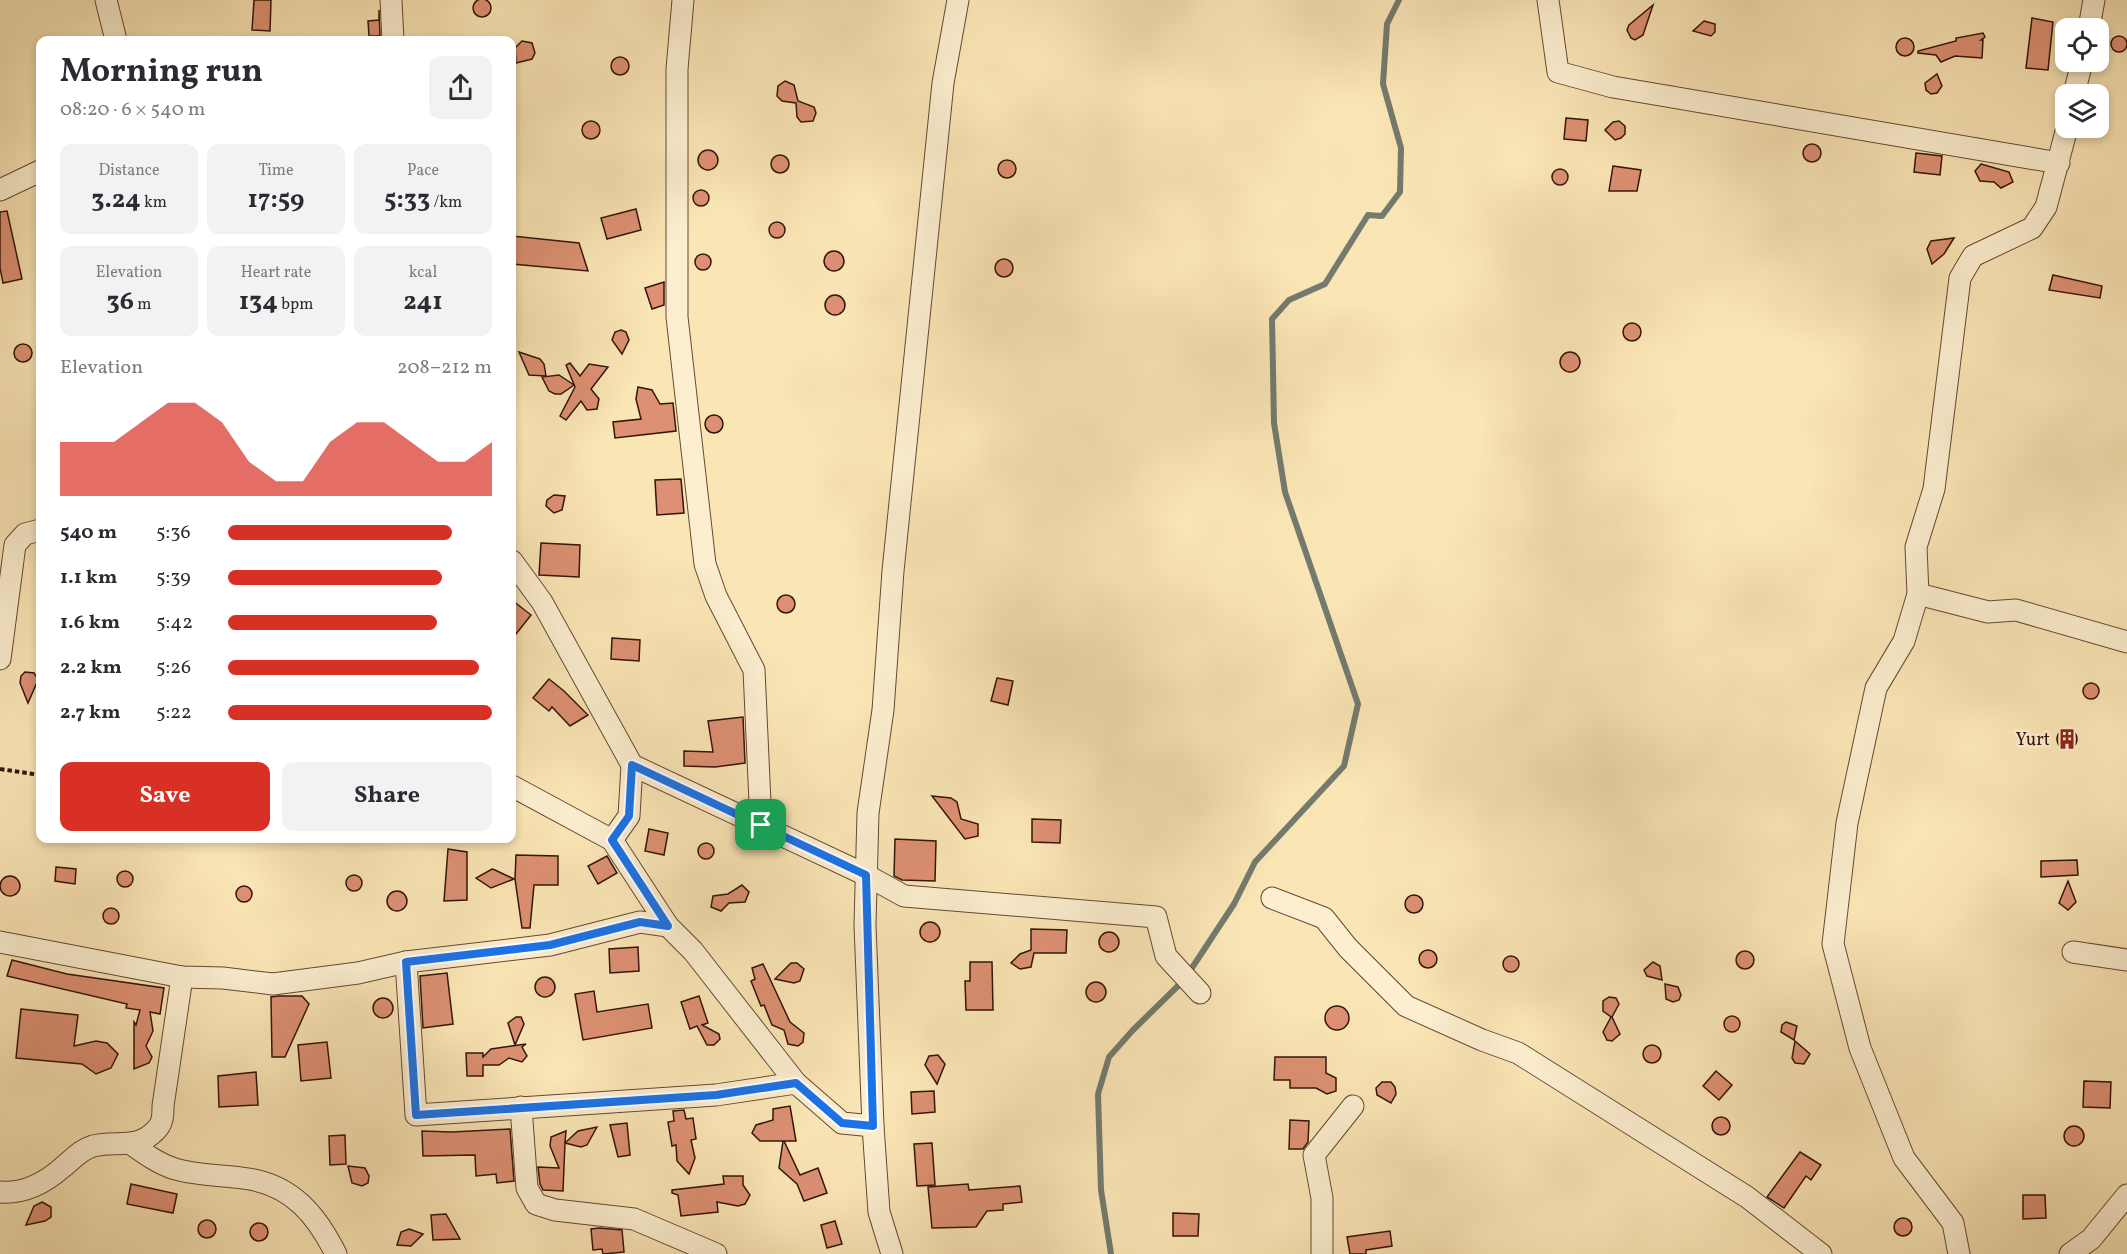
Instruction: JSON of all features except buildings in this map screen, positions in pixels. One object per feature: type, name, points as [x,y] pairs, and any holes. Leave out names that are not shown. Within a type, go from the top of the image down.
[{"type":"street","points":[[106,0],[115,36]]},
{"type":"street","points":[[391,0],[393,36]]},
{"type":"street","points":[[682,0],[677,69],[676,317],[705,564],[716,596],[754,670],[761,825]]},
{"type":"street","points":[[892,1254],[879,1212],[873,1126],[866,875],[868,813],[883,710],[893,571],[940,107],[958,0]]},
{"type":"street","points":[[1548,0],[1558,72],[1613,87],[2059,163]]},
{"type":"street","points":[[2091,18],[2094,0]]},
{"type":"street","points":[[1959,1254],[1953,1223],[1904,1158],[1860,1048],[1833,944],[1847,823],[1876,688],[1904,641],[1918,594],[1916,547],[1934,489],[1960,278],[1973,256],[2032,228],[2046,207],[2065,138]]},
{"type":"street","points":[[0,190],[36,173]]},
{"type":"street","points":[[0,659],[15,545],[25,534],[36,531]]},
{"type":"street","points":[[516,566],[542,602],[632,765],[629,816],[612,840]]},
{"type":"street","points":[[1918,594],[1988,612],[2016,610],[2127,642]]},
{"type":"street","points":[[632,765],[866,875],[904,896],[1156,917],[1166,956],[1198,990]]},
{"type":"street","points":[[516,788],[612,840],[668,926],[693,951],[796,1083],[842,1123],[873,1126]]},
{"type":"street","points":[[1272,898],[1324,918],[1348,948],[1406,1006],[1482,1040],[1518,1053],[1747,1197],[1821,1254]]},
{"type":"street","points":[[0,942],[182,977],[273,984],[358,973],[406,962],[550,945],[640,922],[668,926]]},
{"type":"street","points":[[2073,952],[2127,960]]},
{"type":"street","points":[[406,962],[416,1115],[716,1095],[796,1083]]},
{"type":"street","points":[[0,1192],[14,1193],[47,1180],[76,1154],[94,1146],[131,1144],[156,1131],[163,1120],[182,977]]},
{"type":"street","points":[[1322,1254],[1322,1198],[1314,1155],[1353,1106]]},
{"type":"street","points":[[521,1107],[527,1188],[536,1204],[555,1210],[634,1219],[716,1254]]},
{"type":"street","points":[[131,1144],[151,1159],[174,1169],[215,1177],[248,1179],[270,1184],[294,1196],[315,1217],[336,1254]]},
{"type":"street","points":[[2070,1254],[2091,1239],[2127,1195]]},
{"type":"path","points":[[0,769],[36,774]]},
{"type":"waterway","points":[[1111,1254],[1101,1190],[1098,1094],[1109,1057],[1184,980],[1234,904],[1255,862],[1344,766],[1358,704],[1285,492],[1274,423],[1272,319],[1289,300],[1325,284],[1368,215],[1382,216],[1400,192],[1401,148],[1383,84],[1387,24],[1399,0]]},
{"type":"place","name":"Yurt","points":[[2067,739]]},
{"type":"route","points":[[632,765],[761,825],[866,875],[873,1126],[842,1123],[796,1083],[716,1095],[416,1115],[406,962],[550,945],[640,922],[668,926],[612,840],[629,816],[632,765]]}]
